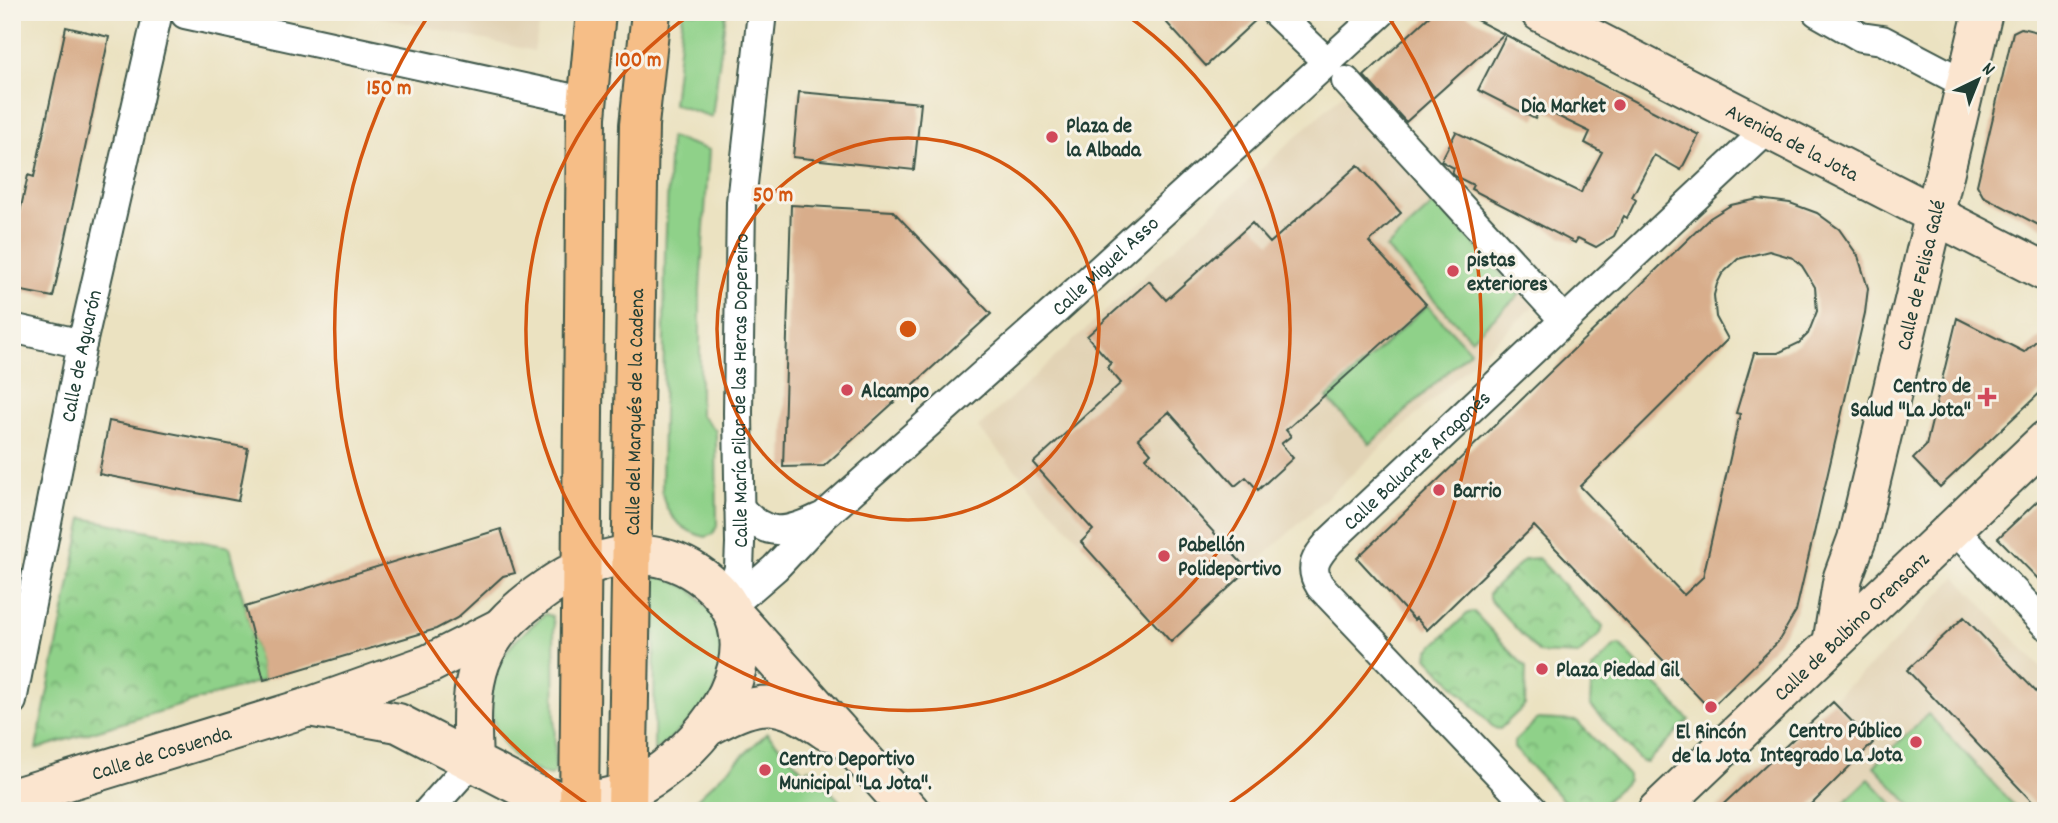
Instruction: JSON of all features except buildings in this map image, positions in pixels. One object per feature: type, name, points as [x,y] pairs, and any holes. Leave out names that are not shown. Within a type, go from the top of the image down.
[{"type":"main road","points":[[579,806],[586,117],[596,12]]},
{"type":"main road","name":"Calle del Marqués de la Cadena","points":[[628,802],[629,554],[639,125],[651,12]]},
{"type":"street","name":"Calle María Pilar de las Heras Dopereiro","points":[[732,608],[739,568],[738,288],[741,202],[762,12]]},
{"type":"street","points":[[1275,12],[1337,71],[1564,320]]},
{"type":"street","name":"Calle Miguel Asso","points":[[732,608],[775,568],[825,515],[1057,309],[1337,71],[1382,12]]},
{"type":"street","name":"Avenida de la Jota","points":[[1540,12],[2046,272]]},
{"type":"street","points":[[1817,12],[1861,37],[1882,40],[1966,84]]},
{"type":"street","name":"Calle de Felisa Galé","points":[[1832,644],[1843,577],[1857,539],[1983,12]]},
{"type":"street","points":[[172,13],[565,97]]},
{"type":"street","name":"Calle de Aguarón","points":[[12,701],[82,344],[172,13]]},
{"type":"street","name":"Calle Baluarte Aragonés","points":[[1535,811],[1320,586],[1313,575],[1313,564],[1330,541],[1768,130]]},
{"type":"street","points":[[12,328],[82,344]]},
{"type":"street","name":"Calle de Balbino Orensanz","points":[[1657,811],[2046,440]]},
{"type":"street","name":"Calle Miguel Asso","points":[[739,507],[755,524],[782,532],[825,515]]},
{"type":"street","points":[[1954,528],[2046,625]]},
{"type":"street","points":[[1857,539],[1867,562],[1892,586]]},
{"type":"street","points":[[428,811],[473,761],[471,716],[475,676],[498,629],[526,603],[580,569],[629,554],[648,553],[674,560],[706,579],[910,811]]},
{"type":"street","points":[[711,725],[736,671],[740,645],[732,608]]},
{"type":"street","name":"Calle de Cosuenda","points":[[12,799],[309,707],[429,664],[498,629]]},
{"type":"street","points":[[628,802],[711,725],[753,705],[782,706],[813,721],[853,748]]},
{"type":"street","name":"Calle de Cosuenda","points":[[309,707],[398,723],[535,794],[550,799],[579,806],[628,802]]},
{"type":"shaded area","points":[[359,12],[542,12],[534,51]]},
{"type":"shaded area","points":[[1344,93],[1537,303],[1171,642],[978,428]]},
{"type":"shaded area","name":"Centro Público Integrado La Jota","points":[[1956,577],[2046,673],[2046,811],[1711,811],[1884,653]]},
{"type":"green space","points":[[683,12],[726,12],[712,117],[673,104]]},
{"type":"green space","points":[[670,137],[709,150],[700,290],[700,415],[716,431],[717,526],[713,534],[706,537],[677,522],[667,509],[662,493],[665,252]]},
{"type":"green space","name":"pistas exteriores","points":[[1436,202],[1520,294],[1471,339],[1386,248]]},
{"type":"green space","points":[[1427,305],[1470,351],[1370,444],[1327,398]]},
{"type":"green space","points":[[83,518],[230,547],[264,680],[36,749]]},
{"type":"green space","points":[[1538,558],[1603,627],[1601,633],[1578,655],[1539,653],[1489,599],[1489,593],[1525,559]]},
{"type":"green space","points":[[655,573],[691,589],[718,620],[725,646],[713,700],[654,753]]},
{"type":"green space","points":[[1474,612],[1526,668],[1525,705],[1500,729],[1494,728],[1427,657],[1428,651],[1468,613]]},
{"type":"green space","points":[[545,614],[552,616],[554,624],[555,772],[551,776],[519,761],[507,748],[498,733],[491,700],[492,683],[502,658],[519,637]]},
{"type":"green space","points":[[1620,645],[1689,720],[1647,762],[1641,761],[1590,705],[1592,669],[1615,646]]},
{"type":"green space","points":[[1928,714],[2019,811],[1916,811],[1874,766]]},
{"type":"green space","points":[[1538,719],[1577,721],[1628,775],[1628,780],[1596,811],[1573,811],[1514,748],[1514,742]]},
{"type":"green space","name":"Centro Deportivo Municipal \"La Jota\".","points":[[767,733],[804,772],[809,768],[849,811],[684,811]]},
{"type":"green space","points":[[1869,779],[1899,811],[1835,811]]},
{"type":"place","name":"Dia Market","points":[[1620,105]]},
{"type":"place","name":"Plaza de la Albada","points":[[1052,137]]},
{"type":"place","name":"pistas exteriores","points":[[1453,271]]},
{"type":"place","name":"Alcampo","points":[[847,390]]},
{"type":"place","name":"Centro de Salud \"La Jota\"","points":[[1987,397]]},
{"type":"place","name":"Barrio","points":[[1439,490]]},
{"type":"place","name":"Pabellón Polideportivo","points":[[1164,556]]},
{"type":"place","name":"Plaza Piedad Gil","points":[[1542,669]]},
{"type":"place","name":"El Rincón de la Jota","points":[[1711,707]]},
{"type":"place","name":"Centro Público Integrado La Jota","points":[[1916,742]]},
{"type":"place","name":"Centro Deportivo Municipal \"La Jota\".","points":[[765,770]]}]
